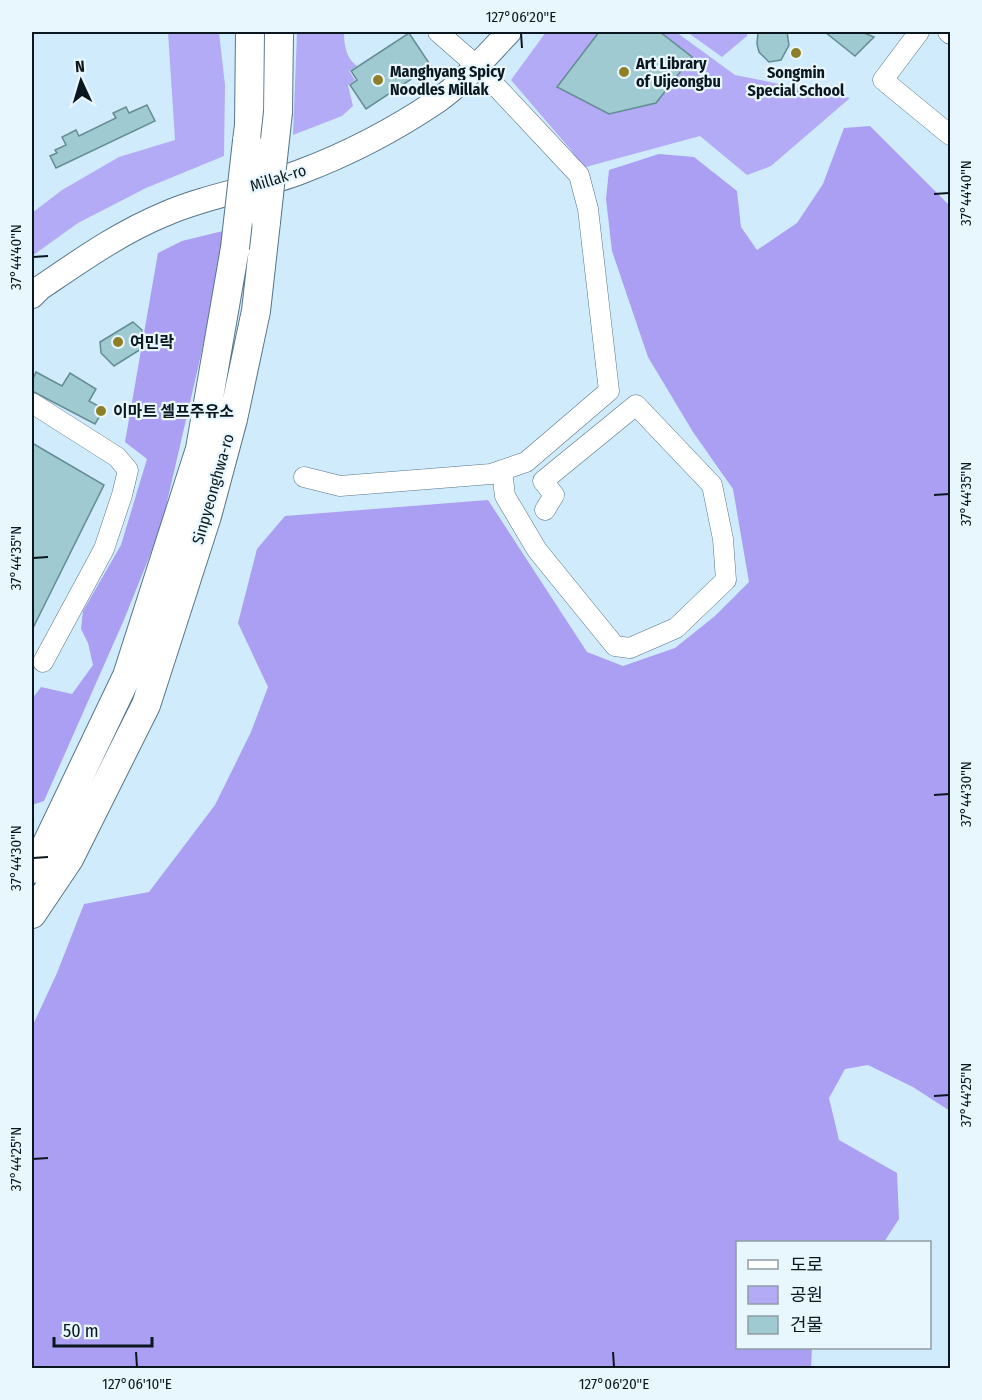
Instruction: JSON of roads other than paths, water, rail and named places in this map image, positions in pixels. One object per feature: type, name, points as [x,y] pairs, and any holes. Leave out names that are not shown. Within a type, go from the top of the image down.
[{"type":"highway","points":[[232,32],[248,133]]},
{"type":"highway","name":"Sinpyeonghwa-ro","points":[[32,868],[40,858],[130,664],[200,449],[235,248],[248,133],[249,32]]},
{"type":"highway","name":"Sinpyeonghwa-ro","points":[[32,914],[69,859],[146,705],[207,516],[233,419],[256,311],[278,112],[279,32]]},
{"type":"main road","name":"Millak-ro","points":[[32,296],[105,243],[165,214],[213,197],[298,173],[360,147],[438,100],[477,66],[508,32]]},
{"type":"street","points":[[304,477],[340,486],[491,474],[526,462],[609,391],[588,209],[579,175],[477,66],[438,32]]},
{"type":"street","points":[[919,32],[883,80],[951,135]]},
{"type":"street","points":[[32,403],[117,457],[128,470],[104,549],[46,656]]},
{"type":"street","points":[[502,470],[505,496],[537,550],[615,646],[630,648],[676,628],[726,580],[723,539],[712,485],[636,405],[543,481],[554,495],[546,510]]},
{"type":"place","name":"Songmin Special School","points":[[796,53]]},
{"type":"place","name":"Art Library of Uijeongbu","points":[[624,72]]},
{"type":"place","name":"Manghyang Spicy Noodles Millak","points":[[378,80]]},
{"type":"place","name":"여민락","points":[[118,342]]},
{"type":"place","name":"이마트 셀프주유소","points":[[101,411]]}]
